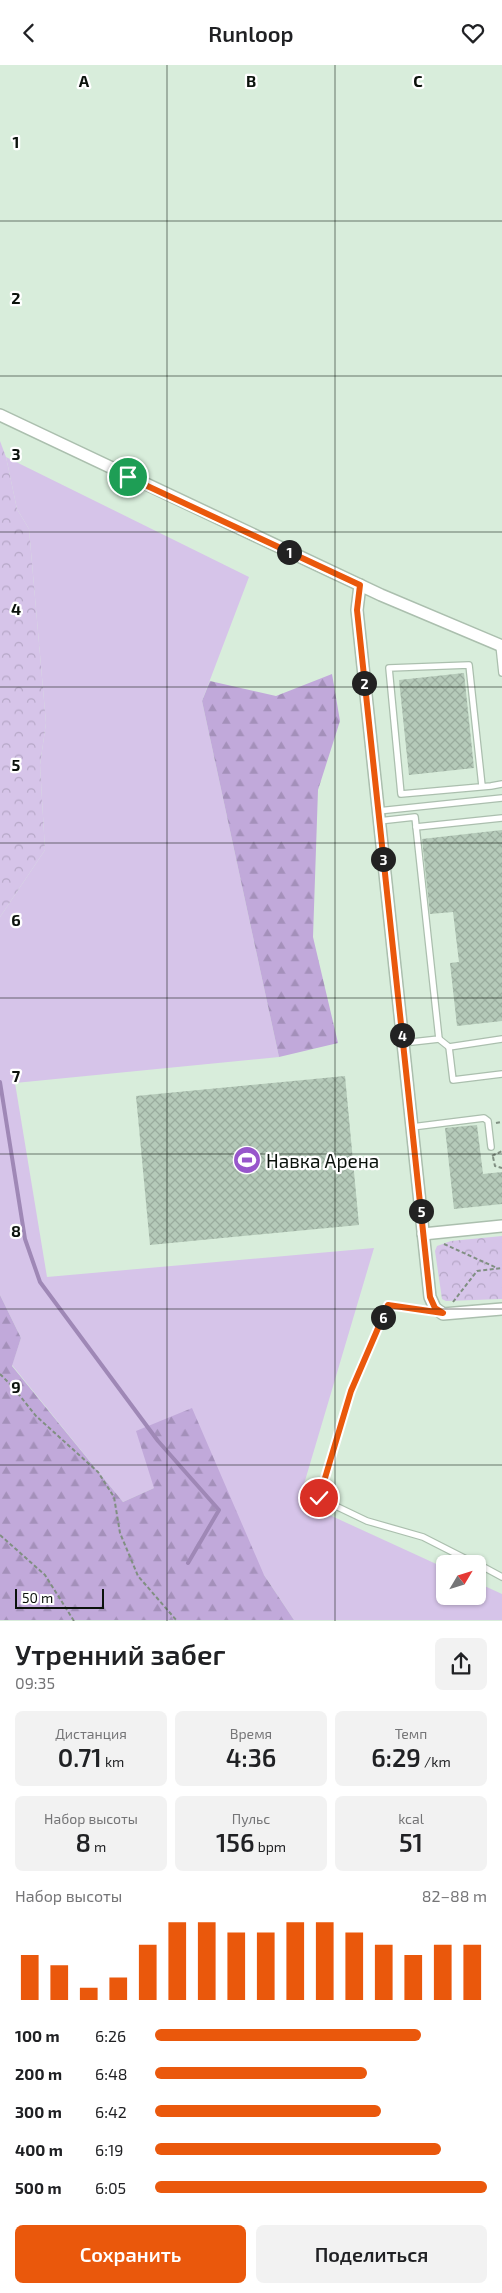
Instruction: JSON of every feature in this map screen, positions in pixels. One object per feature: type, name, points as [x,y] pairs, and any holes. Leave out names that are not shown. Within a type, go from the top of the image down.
[{"type":"street","points":[[0,415],[360,585],[500,645]]},
{"type":"street","points":[[360,585],[357,610],[430,1297],[435,1308],[443,1313],[502,1309]]},
{"type":"street","points":[[423,1234],[502,1226]]},
{"type":"lane","points":[[500,645],[502,673]]},
{"type":"lane","points":[[482,786],[469,665],[389,668],[401,794],[482,786],[502,783]]},
{"type":"lane","points":[[379,816],[502,798]]},
{"type":"lane","points":[[379,816],[415,817],[439,1039]]},
{"type":"lane","points":[[416,827],[502,819]]},
{"type":"lane","points":[[403,1043],[439,1039],[449,1047],[453,1080],[502,1074]]},
{"type":"lane","points":[[449,1047],[502,1039]]},
{"type":"lane","points":[[412,1127],[484,1118],[488,1121],[491,1147]]},
{"type":"lane","points":[[443,1313],[388,1305],[351,1391],[319,1498],[367,1521],[424,1537],[459,1555]]},
{"type":"lane","points":[[486,1569],[502,1577]]},
{"type":"path","points":[[493,1157],[495,1166],[502,1168]]},
{"type":"path","points":[[440,1242],[500,1268]]},
{"type":"path","points":[[453,1304],[453,1300],[477,1271],[500,1268]]},
{"type":"path","points":[[0,1374],[36,1416],[98,1472],[114,1497],[120,1533],[138,1576],[177,1621]]},
{"type":"path","points":[[0,1535],[45,1575],[74,1621]]},
{"type":"green space","points":[[0,441],[6,457],[17,509],[29,529],[46,723],[40,765],[45,850],[0,917]]},
{"type":"green space","points":[[6,457],[249,577],[202,701],[279,1057],[15,1083],[47,1277],[374,1248],[299,1501],[436,1564],[436,1605],[486,1605],[486,1587],[502,1594],[502,1620],[294,1620],[264,1575],[154,1488],[123,1502],[12,1365],[21,1338],[0,1295],[0,917],[45,850],[40,765],[46,723],[29,529],[17,509]]},
{"type":"green space","points":[[332,674],[340,721],[318,790],[313,937],[338,1043],[279,1057],[202,701],[210,681],[276,696]]},
{"type":"green space","points":[[502,1236],[502,1299],[446,1301],[442,1299],[435,1251],[437,1246],[451,1241]]},
{"type":"green space","points":[[0,1295],[21,1338],[12,1366],[123,1502],[154,1488],[136,1431],[192,1408],[264,1575],[294,1620],[0,1620]]},
{"type":"building","points":[[464,673],[474,768],[409,775],[399,680]]},
{"type":"building","points":[[502,830],[502,1021],[457,1026],[450,963],[459,962],[453,912],[430,914],[422,839]]},
{"type":"building","name":"Навка Арена","points":[[345,1076],[359,1225],[150,1245],[136,1096]]},
{"type":"building","points":[[477,1125],[483,1174],[502,1172],[502,1204],[454,1209],[445,1128]]},
{"type":"waterway","points":[[0,1082],[25,1239],[40,1282],[158,1441],[219,1510],[188,1563]]},
{"type":"place","name":"Навка Арена","points":[[247,1160]]},
{"type":"route","points":[[128,477],[360,585],[357,595],[357,610],[430,1297],[435,1308],[443,1313],[388,1305],[351,1391],[319,1498]]}]
